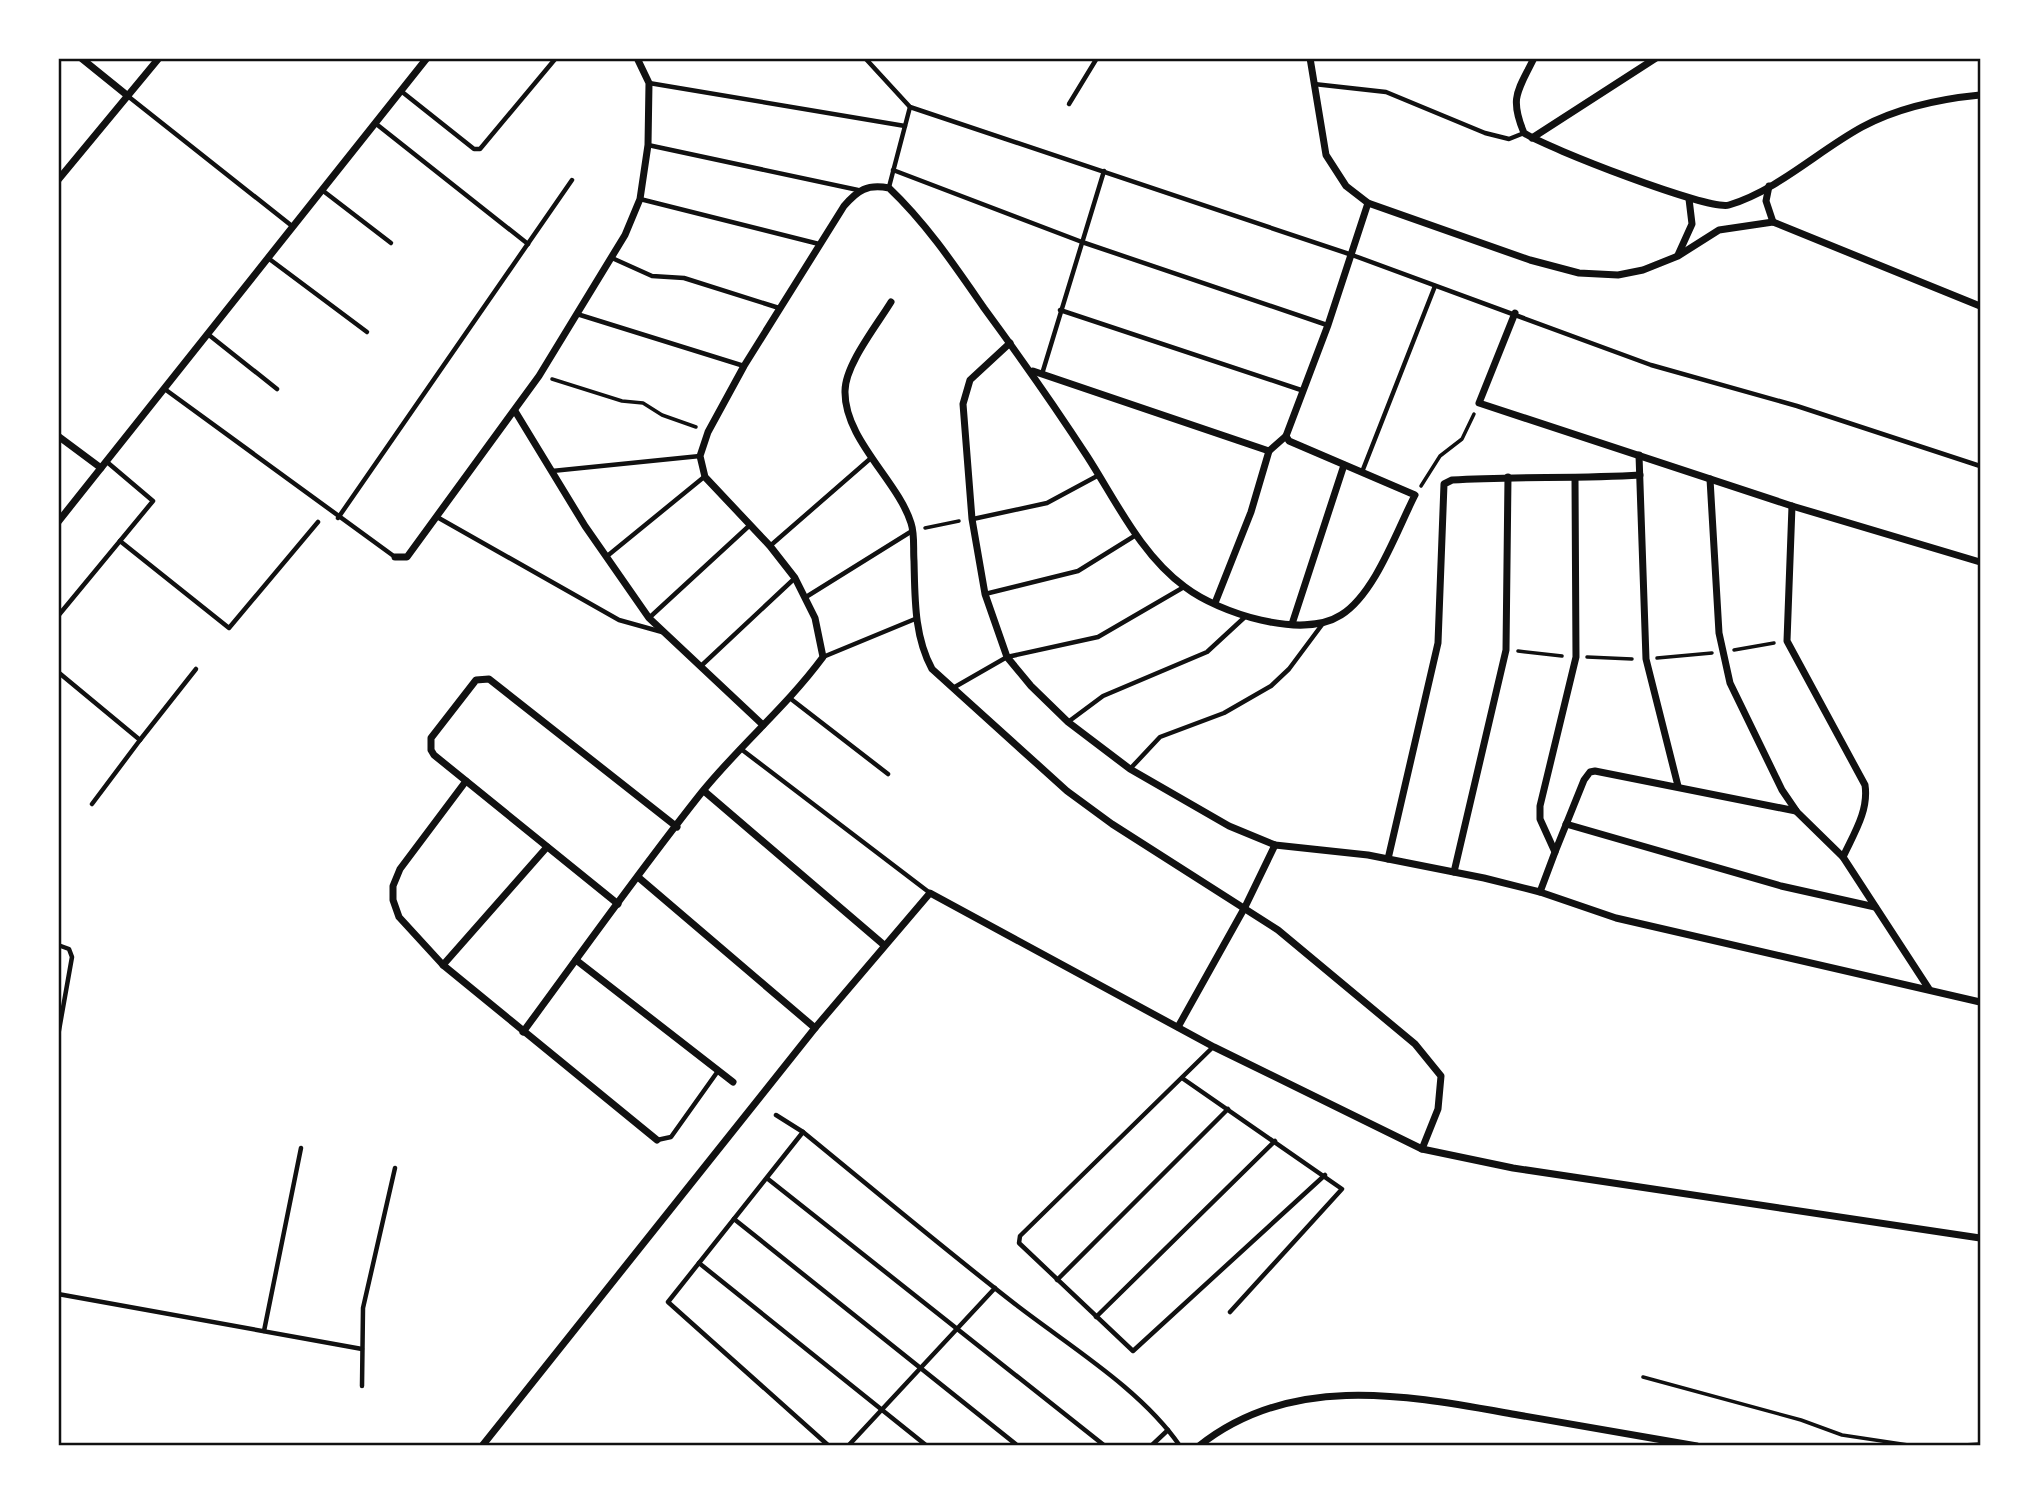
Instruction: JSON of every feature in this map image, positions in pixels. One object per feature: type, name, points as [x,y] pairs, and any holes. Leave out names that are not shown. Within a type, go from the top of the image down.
[{"type":"street","points":[[81,58],[128,96]]},
{"type":"street","points":[[58,180],[159,58]]},
{"type":"street","points":[[58,522],[166,390],[321,189],[427,58]]},
{"type":"street","points":[[395,557],[407,557],[515,411],[612,258],[640,199],[648,145],[649,83],[637,58]]},
{"type":"street","points":[[1310,58],[1326,155],[1346,186],[1368,203],[1530,260],[1579,274],[1618,275],[1643,270],[1678,256],[1728,226],[1773,222],[1980,306]]},
{"type":"street","points":[[1534,58],[1516,96],[1514,110],[1524,133],[1689,199],[1711,205],[1728,205],[1769,186],[1863,126],[1906,108],[1941,99],[1980,95]]},
{"type":"street","points":[[1532,138],[1656,58]]},
{"type":"street","points":[[523,1032],[704,791],[763,725],[792,699],[823,657],[816,618],[795,578],[770,546],[705,477],[700,456],[708,432],[744,366],[820,244],[858,190],[876,185],[889,188],[938,243],[1031,370],[1136,535],[1184,587],[1246,616],[1292,624],[1325,621],[1339,617],[1355,604],[1370,585],[1415,495],[1289,441],[1286,436]]},
{"type":"street","points":[[1769,186],[1766,201],[1773,222]]},
{"type":"street","points":[[1678,256],[1692,224],[1689,199]]},
{"type":"street","points":[[1215,603],[1251,512],[1269,451],[1286,436],[1301,390],[1328,325],[1368,203]]},
{"type":"street","points":[[891,302],[853,365],[845,391],[847,409],[871,458],[910,520],[913,530],[915,619],[925,657],[932,670],[1067,791],[1112,824],[1278,930],[1429,1058],[1441,1076],[1438,1109],[1422,1149]]},
{"type":"street","points":[[1515,313],[1479,403],[1792,506],[1980,562]]},
{"type":"street","points":[[1010,343],[970,380],[965,391],[972,519],[985,594],[1007,657],[1031,686],[1068,722],[1130,769],[1229,826],[1275,845],[1388,859],[1454,872],[1540,892],[1616,918],[1980,1002]]},
{"type":"street","points":[[1031,370],[1042,376],[1269,451]]},
{"type":"street","points":[[515,411],[606,557],[649,618],[699,668],[763,725]]},
{"type":"street","points":[[58,436],[104,465]]},
{"type":"street","points":[[1639,455],[1646,659],[1678,786]]},
{"type":"street","points":[[1292,624],[1344,465]]},
{"type":"street","points":[[1388,859],[1438,643],[1444,484],[1452,480],[1508,477],[1575,479],[1640,475]]},
{"type":"street","points":[[1454,872],[1506,650],[1508,477]]},
{"type":"street","points":[[1555,852],[1540,819],[1540,806],[1576,657],[1575,479]]},
{"type":"street","points":[[1710,479],[1721,652],[1730,683],[1768,765],[1797,812],[1843,857],[1929,989]]},
{"type":"street","points":[[1792,506],[1787,642],[1865,785],[1866,803],[1843,857]]},
{"type":"street","points":[[618,904],[435,755],[429,744],[430,738],[476,681],[484,678],[677,827]]},
{"type":"street","points":[[1540,892],[1566,824],[1590,772],[1678,786],[1797,812]]},
{"type":"street","points":[[466,781],[400,869],[393,886],[393,900],[398,917],[443,965],[657,1140]]},
{"type":"street","points":[[704,791],[884,945]]},
{"type":"street","points":[[1566,824],[1781,886],[1875,907]]},
{"type":"street","points":[[1178,1027],[1245,907],[1275,845]]},
{"type":"street","points":[[443,965],[547,847]]},
{"type":"street","points":[[638,877],[815,1028]]},
{"type":"street","points":[[482,1446],[815,1028],[930,893],[1214,1046],[1422,1149],[1513,1168],[1980,1238]]},
{"type":"street","points":[[576,960],[733,1082]]},
{"type":"street","points":[[1199,1446],[1216,1433],[1284,1405],[1361,1393],[1412,1396],[1697,1446]]},
{"type":"lane","points":[[401,90],[474,149],[480,149],[556,58]]},
{"type":"lane","points":[[864,58],[910,107],[1352,255],[1651,365],[1797,406],[1980,466]]},
{"type":"lane","points":[[1069,104],[1097,58]]},
{"type":"lane","points":[[649,83],[905,126]]},
{"type":"lane","points":[[1313,84],[1386,92],[1485,133],[1509,139],[1524,133]]},
{"type":"lane","points":[[128,96],[292,226]]},
{"type":"lane","points":[[889,188],[910,107]]},
{"type":"lane","points":[[374,122],[528,244]]},
{"type":"lane","points":[[648,145],[858,190]]},
{"type":"lane","points":[[894,170],[1082,242],[1328,325]]},
{"type":"lane","points":[[1042,376],[1104,171]]},
{"type":"lane","points":[[338,518],[572,180]]},
{"type":"lane","points":[[321,189],[391,243]]},
{"type":"lane","points":[[640,199],[820,244]]},
{"type":"lane","points":[[268,257],[367,332]]},
{"type":"lane","points":[[612,258],[652,276],[684,278],[779,309]]},
{"type":"lane","points":[[1362,473],[1435,286]]},
{"type":"lane","points":[[1060,310],[1301,390]]},
{"type":"lane","points":[[576,314],[744,366]]},
{"type":"lane","points":[[209,335],[277,389]]},
{"type":"lane","points":[[166,390],[395,557]]},
{"type":"lane","points":[[552,471],[700,456]]},
{"type":"lane","points":[[770,546],[871,458]]},
{"type":"lane","points":[[58,616],[153,501],[104,465]]},
{"type":"lane","points":[[972,519],[1047,503],[1100,475]]},
{"type":"lane","points":[[606,557],[705,477]]},
{"type":"lane","points":[[437,517],[619,620],[662,632]]},
{"type":"lane","points":[[120,541],[229,628],[318,522]]},
{"type":"lane","points":[[649,618],[750,525]]},
{"type":"lane","points":[[806,597],[913,530]]},
{"type":"lane","points":[[985,594],[1078,571],[1136,535]]},
{"type":"lane","points":[[699,668],[795,578]]},
{"type":"lane","points":[[953,688],[1007,657],[1098,637],[1184,587]]},
{"type":"lane","points":[[1068,722],[1103,696],[1207,652],[1246,616]]},
{"type":"lane","points":[[823,657],[915,619]]},
{"type":"lane","points":[[1130,769],[1160,737],[1224,713],[1271,686],[1289,670],[1325,621]]},
{"type":"lane","points":[[92,804],[196,670]]},
{"type":"lane","points":[[58,672],[141,740]]},
{"type":"lane","points":[[792,699],[888,774]]},
{"type":"lane","points":[[741,749],[930,893]]},
{"type":"lane","points":[[58,944],[69,949],[72,957],[58,1036]]},
{"type":"lane","points":[[1214,1046],[1020,1236],[1019,1243],[1129,1349],[1137,1350],[1325,1175]]},
{"type":"lane","points":[[657,1140],[671,1137],[718,1070]]},
{"type":"lane","points":[[1182,1078],[1325,1175],[1341,1191],[1230,1312]]},
{"type":"lane","points":[[1057,1280],[1228,1109]]},
{"type":"lane","points":[[776,1115],[803,1132],[995,1288],[1132,1394],[1180,1446]]},
{"type":"lane","points":[[803,1132],[768,1179],[669,1298],[669,1306],[830,1446]]},
{"type":"lane","points":[[1096,1317],[1275,1141]]},
{"type":"lane","points":[[264,1331],[301,1148]]},
{"type":"lane","points":[[362,1386],[363,1308],[395,1168]]},
{"type":"lane","points":[[768,1179],[1105,1446]]},
{"type":"lane","points":[[734,1219],[1018,1446]]},
{"type":"lane","points":[[699,1263],[927,1446]]},
{"type":"lane","points":[[848,1446],[995,1288]]},
{"type":"lane","points":[[58,1294],[362,1349]]},
{"type":"lane","points":[[1151,1446],[1168,1430]]},
{"type":"path","points":[[539,376],[622,401],[643,403],[662,415],[708,432]]},
{"type":"path","points":[[1415,495],[1440,456],[1462,439],[1479,403]]},
{"type":"path","points":[[913,530],[972,519]]},
{"type":"path","points":[[1506,650],[1576,657],[1646,659],[1787,642]]},
{"type":"path","points":[[1643,1377],[1801,1420],[1842,1434],[1915,1446]]},
{"type":"path","points":[[1947,1446],[1980,1444]]}]
